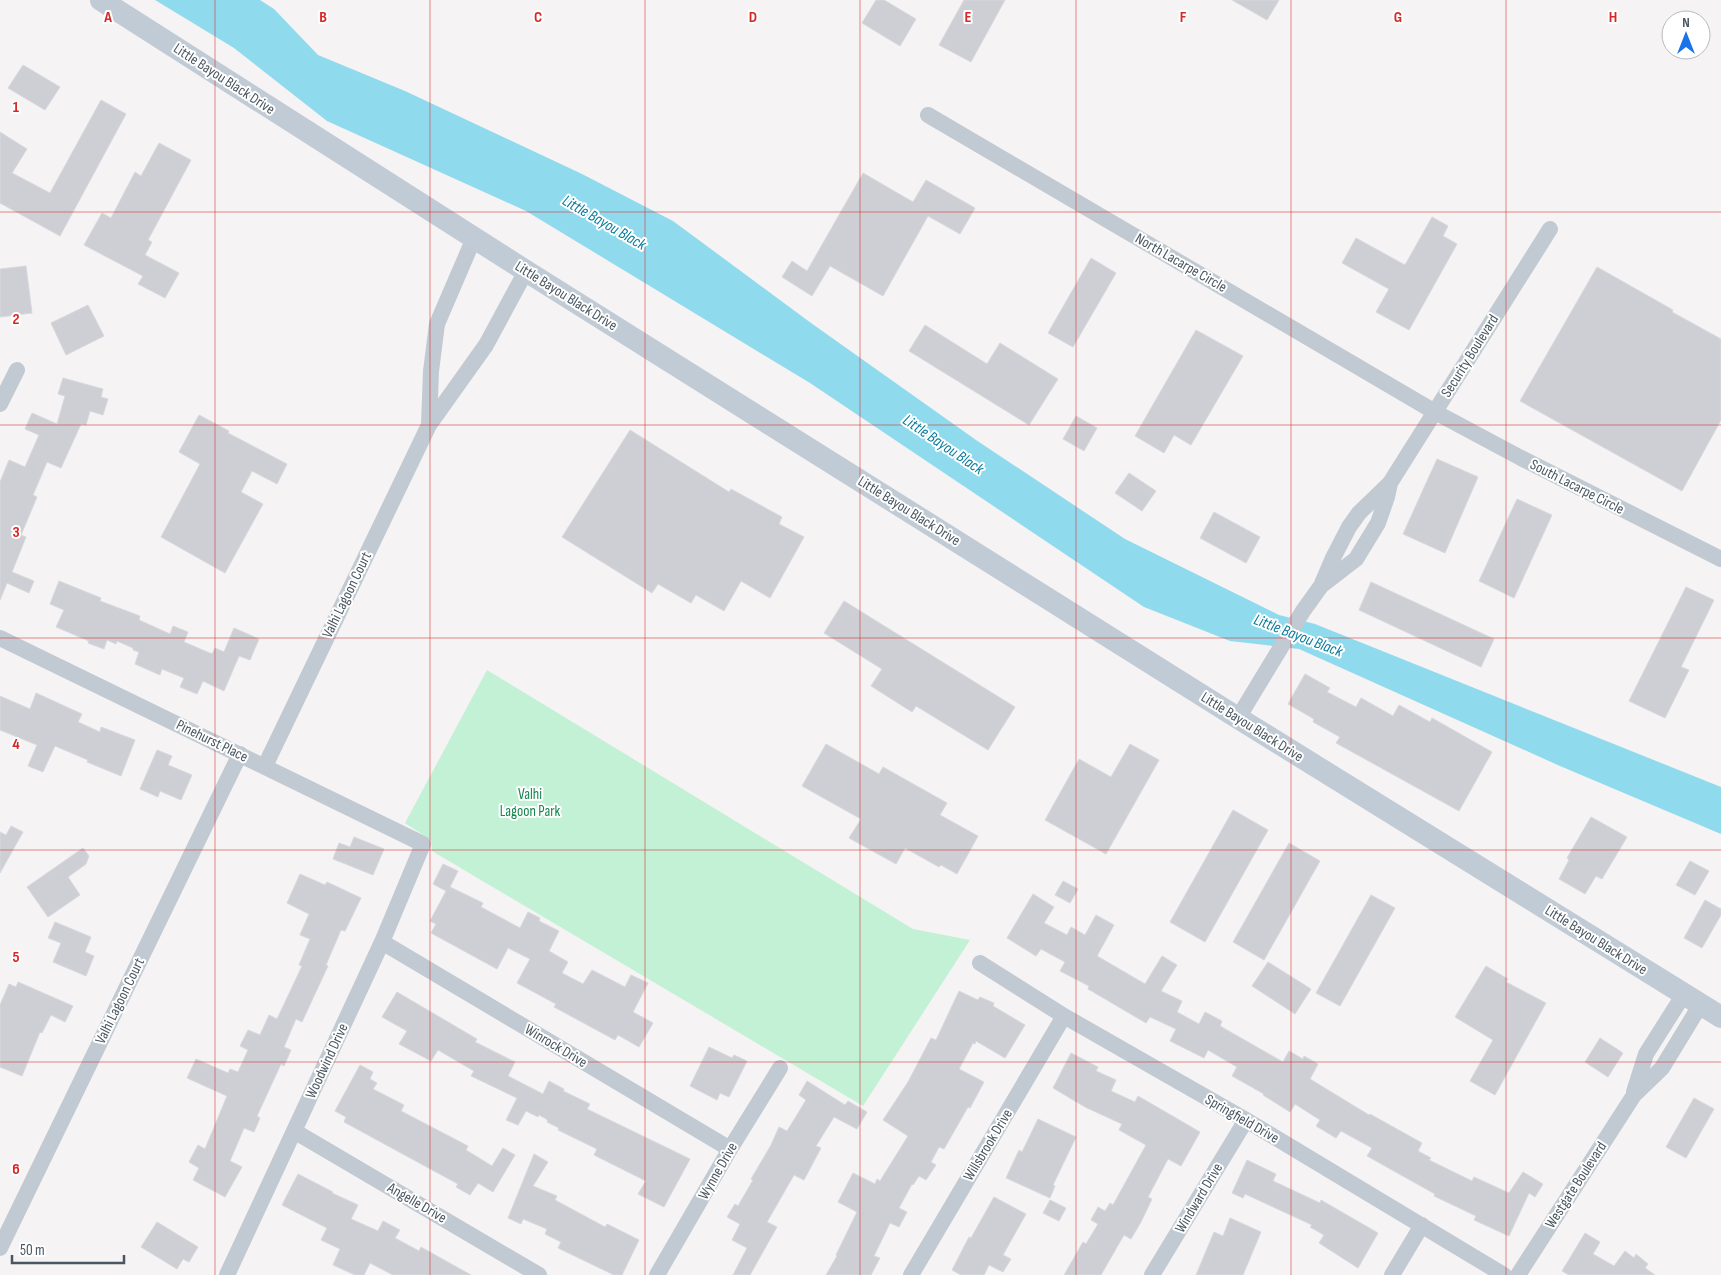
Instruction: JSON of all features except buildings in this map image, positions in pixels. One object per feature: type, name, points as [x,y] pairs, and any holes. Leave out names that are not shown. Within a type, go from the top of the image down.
[{"type":"main road","name":"Little Bayou Black Drive","points":[[101,0],[526,271],[1238,718],[1721,1017]]},
{"type":"street","name":"North Lacarpe Circle","points":[[928,115],[1435,412]]},
{"type":"street","name":"Security Boulevard","points":[[1238,718],[1303,611],[1321,586],[1333,558],[1359,513],[1390,483],[1550,229]]},
{"type":"street","name":"Valhi Lagoon Court","points":[[428,425],[431,371],[437,324],[474,238]]},
{"type":"street","name":"Valhi Lagoon Court","points":[[265,766],[428,425],[486,345],[526,271]]},
{"type":"street","points":[[0,404],[17,370]]},
{"type":"street","name":"South Lacarpe Circle","points":[[1435,412],[1521,458],[1721,559]]},
{"type":"street","name":"Security Boulevard","points":[[1321,586],[1356,559],[1378,523],[1390,483]]},
{"type":"street","name":"Pinehurst Place","points":[[0,638],[423,844]]},
{"type":"street","name":"Valhi Lagoon Court","points":[[0,1248],[240,754]]},
{"type":"street","name":"Woodwind Drive","points":[[227,1275],[382,942],[423,844]]},
{"type":"street","name":"Winrock Drive","points":[[382,942],[730,1149]]},
{"type":"street","name":"Springfield Drive","points":[[980,963],[1064,1016],[1246,1120],[1504,1275]]},
{"type":"street","name":"Westgate Boulevard","points":[[1518,1275],[1634,1095],[1662,1068],[1693,999]]},
{"type":"street","name":"Willsbrook Drive","points":[[911,1275],[1064,1016]]},
{"type":"street","name":"Wynne Drive","points":[[657,1275],[730,1149],[780,1068]]},
{"type":"street","name":"Windward Drive","points":[[1152,1275],[1246,1120]]},
{"type":"street","name":"Angelle Drive","points":[[294,1132],[539,1275]]},
{"type":"street","points":[[1392,1275],[1422,1225]]},
{"type":"green space","name":"Valhi Lagoon Park","points":[[487,670],[913,929],[970,940],[863,1106],[432,851],[431,840],[405,823]]},
{"type":"water","name":"Little Bayou Black","points":[[155,0],[260,0],[274,9],[318,55],[405,91],[582,174],[673,221],[811,323],[976,440],[1125,539],[1279,615],[1315,624],[1721,787],[1721,834],[1560,766],[1299,649],[1230,641],[1144,607],[810,383],[526,211],[327,121],[234,48]]}]
